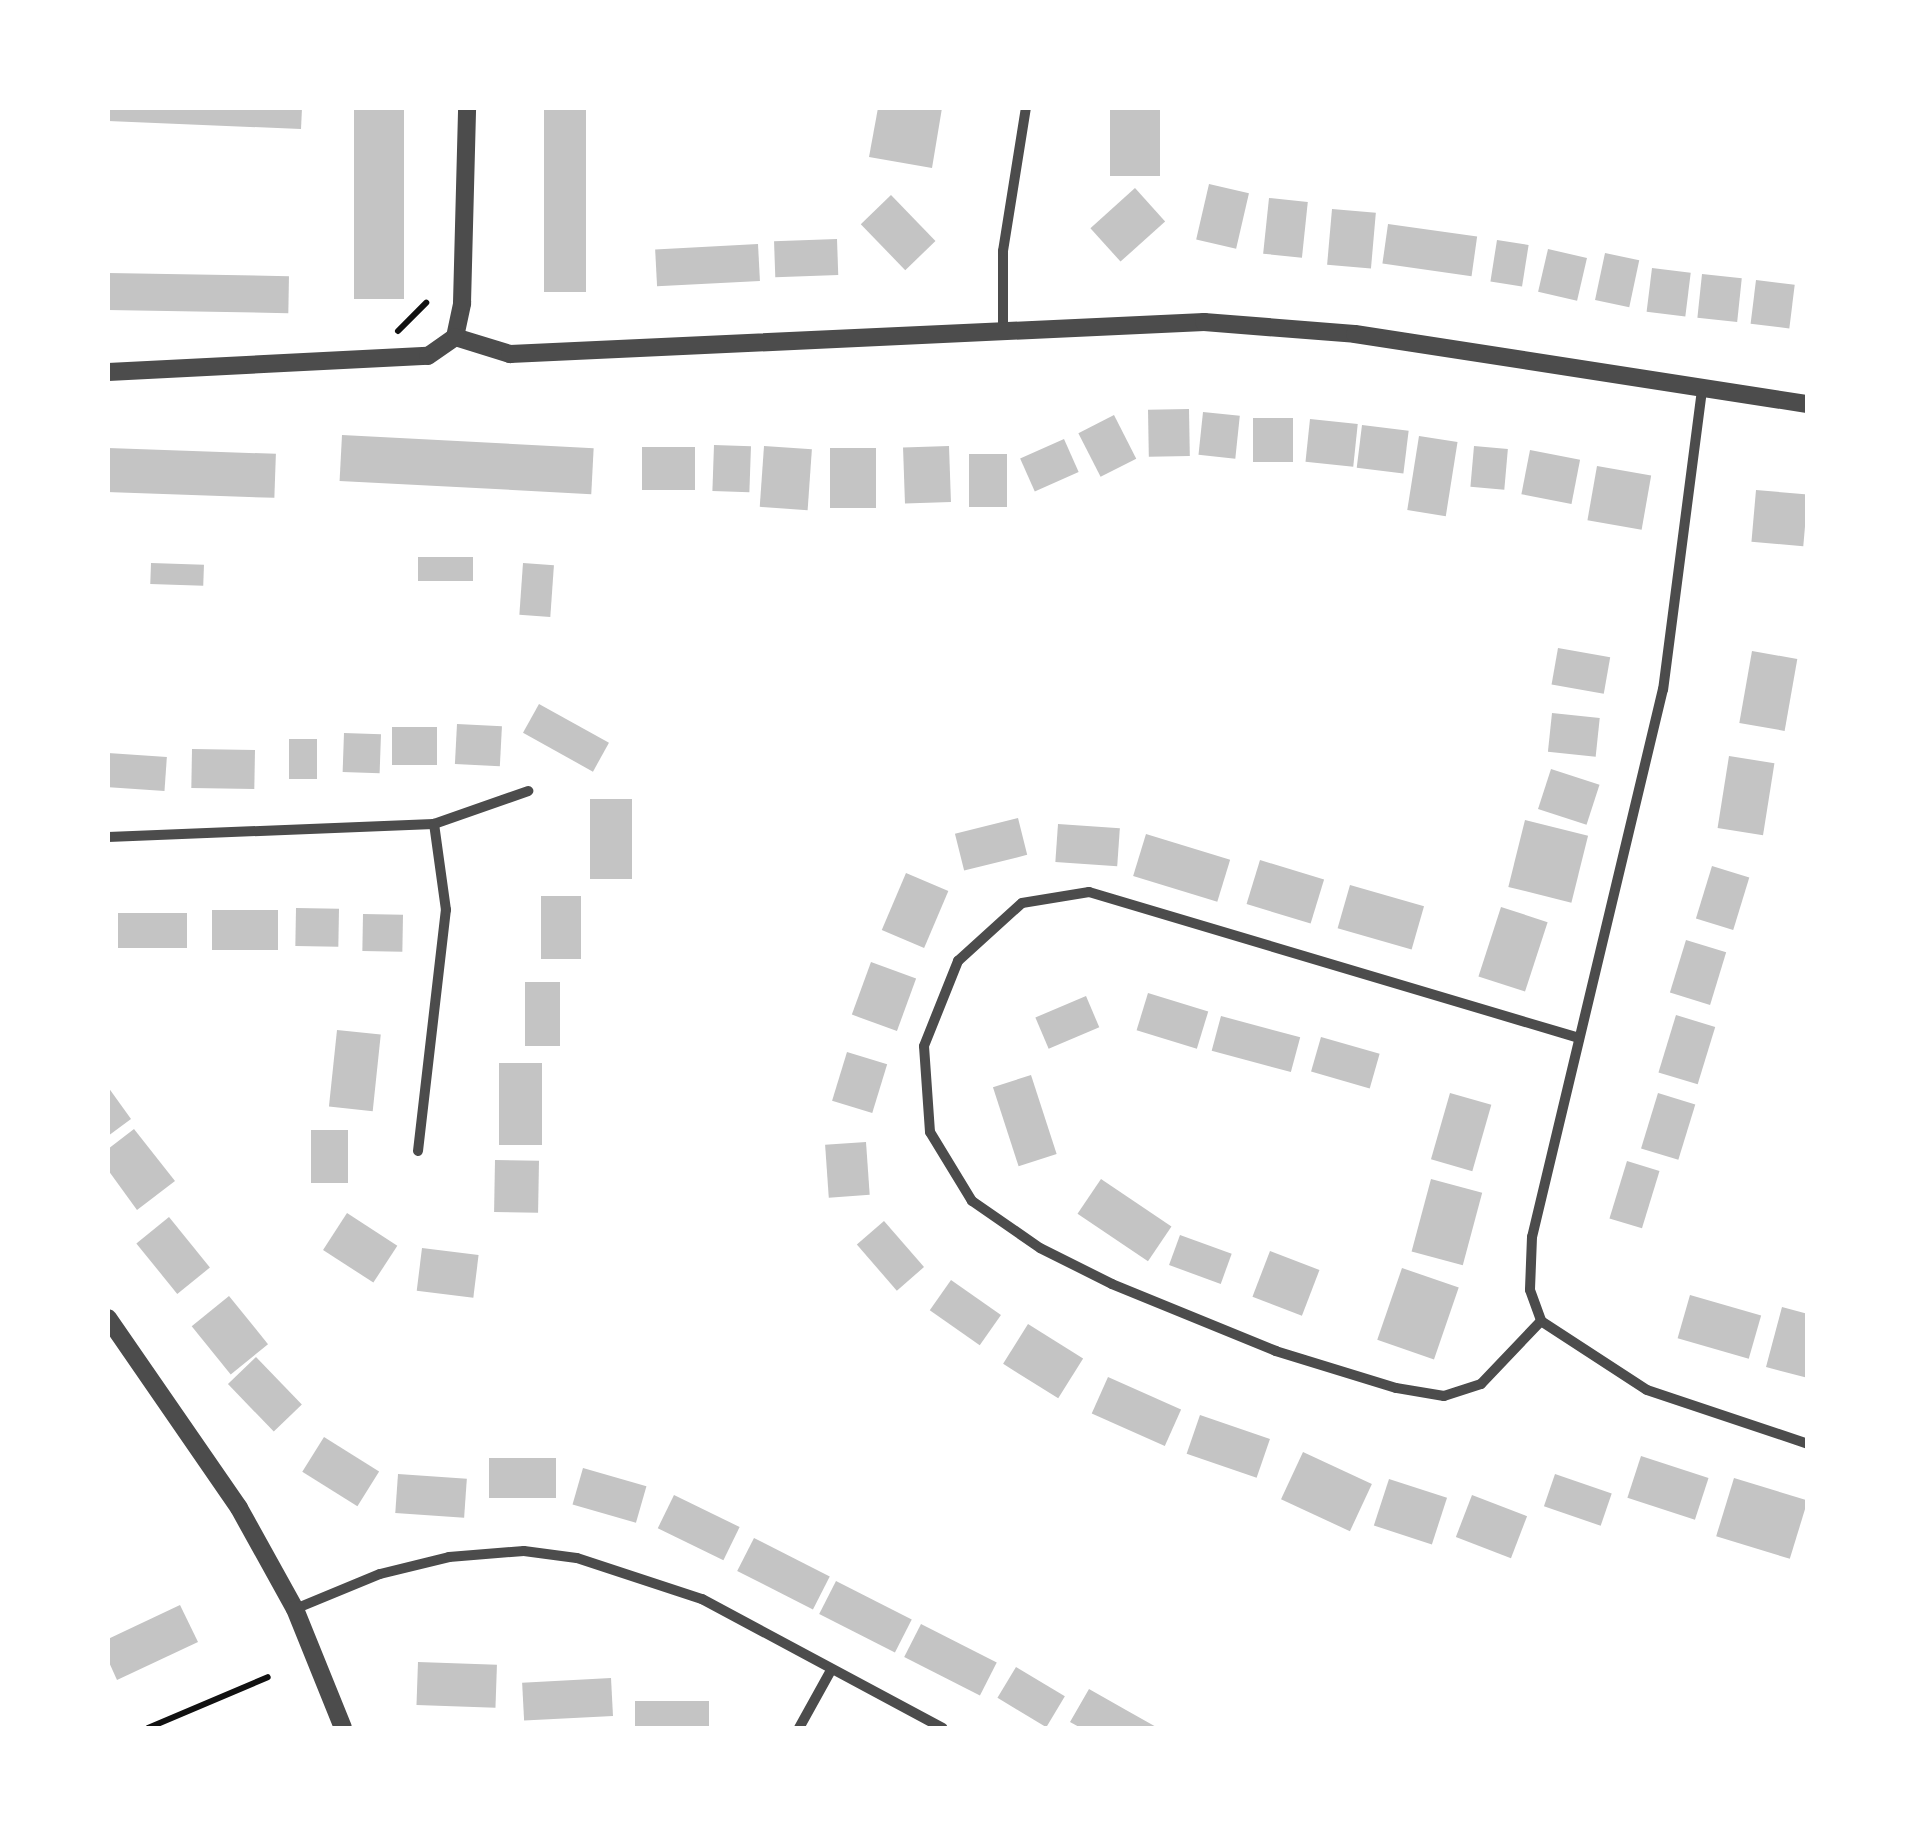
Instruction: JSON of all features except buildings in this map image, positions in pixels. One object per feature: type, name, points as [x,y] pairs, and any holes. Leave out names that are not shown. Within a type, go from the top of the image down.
[{"type":"street","points":[[108,372],[428,356],[456,337],[462,303],[467,108]]},
{"type":"street","points":[[1003,332],[1003,251],[1026,108]]},
{"type":"street","points":[[456,337],[510,354],[1204,322],[1356,334],[1808,404]]},
{"type":"street","points":[[1702,390],[1663,689],[1532,1237],[1530,1290],[1541,1320],[1647,1390],[1808,1444]]},
{"type":"street","points":[[108,837],[434,824],[528,792]]},
{"type":"street","points":[[418,1152],[446,910],[434,824]]},
{"type":"street","points":[[1541,1320],[1481,1384],[1444,1396],[1396,1388],[1276,1350],[1112,1284],[1040,1248],[972,1200],[930,1132],[924,1046],[958,961],[1022,903],[1089,892],[1579,1038]]},
{"type":"street","points":[[109,1325],[239,1508],[295,1608],[343,1728]]},
{"type":"street","points":[[295,1608],[380,1574],[448,1556],[542,1554],[577,1558],[702,1599],[830,1672],[942,1728]]},
{"type":"street","points":[[799,1728],[830,1672]]},
{"type":"path","points":[[148,1728],[268,1677]]}]
